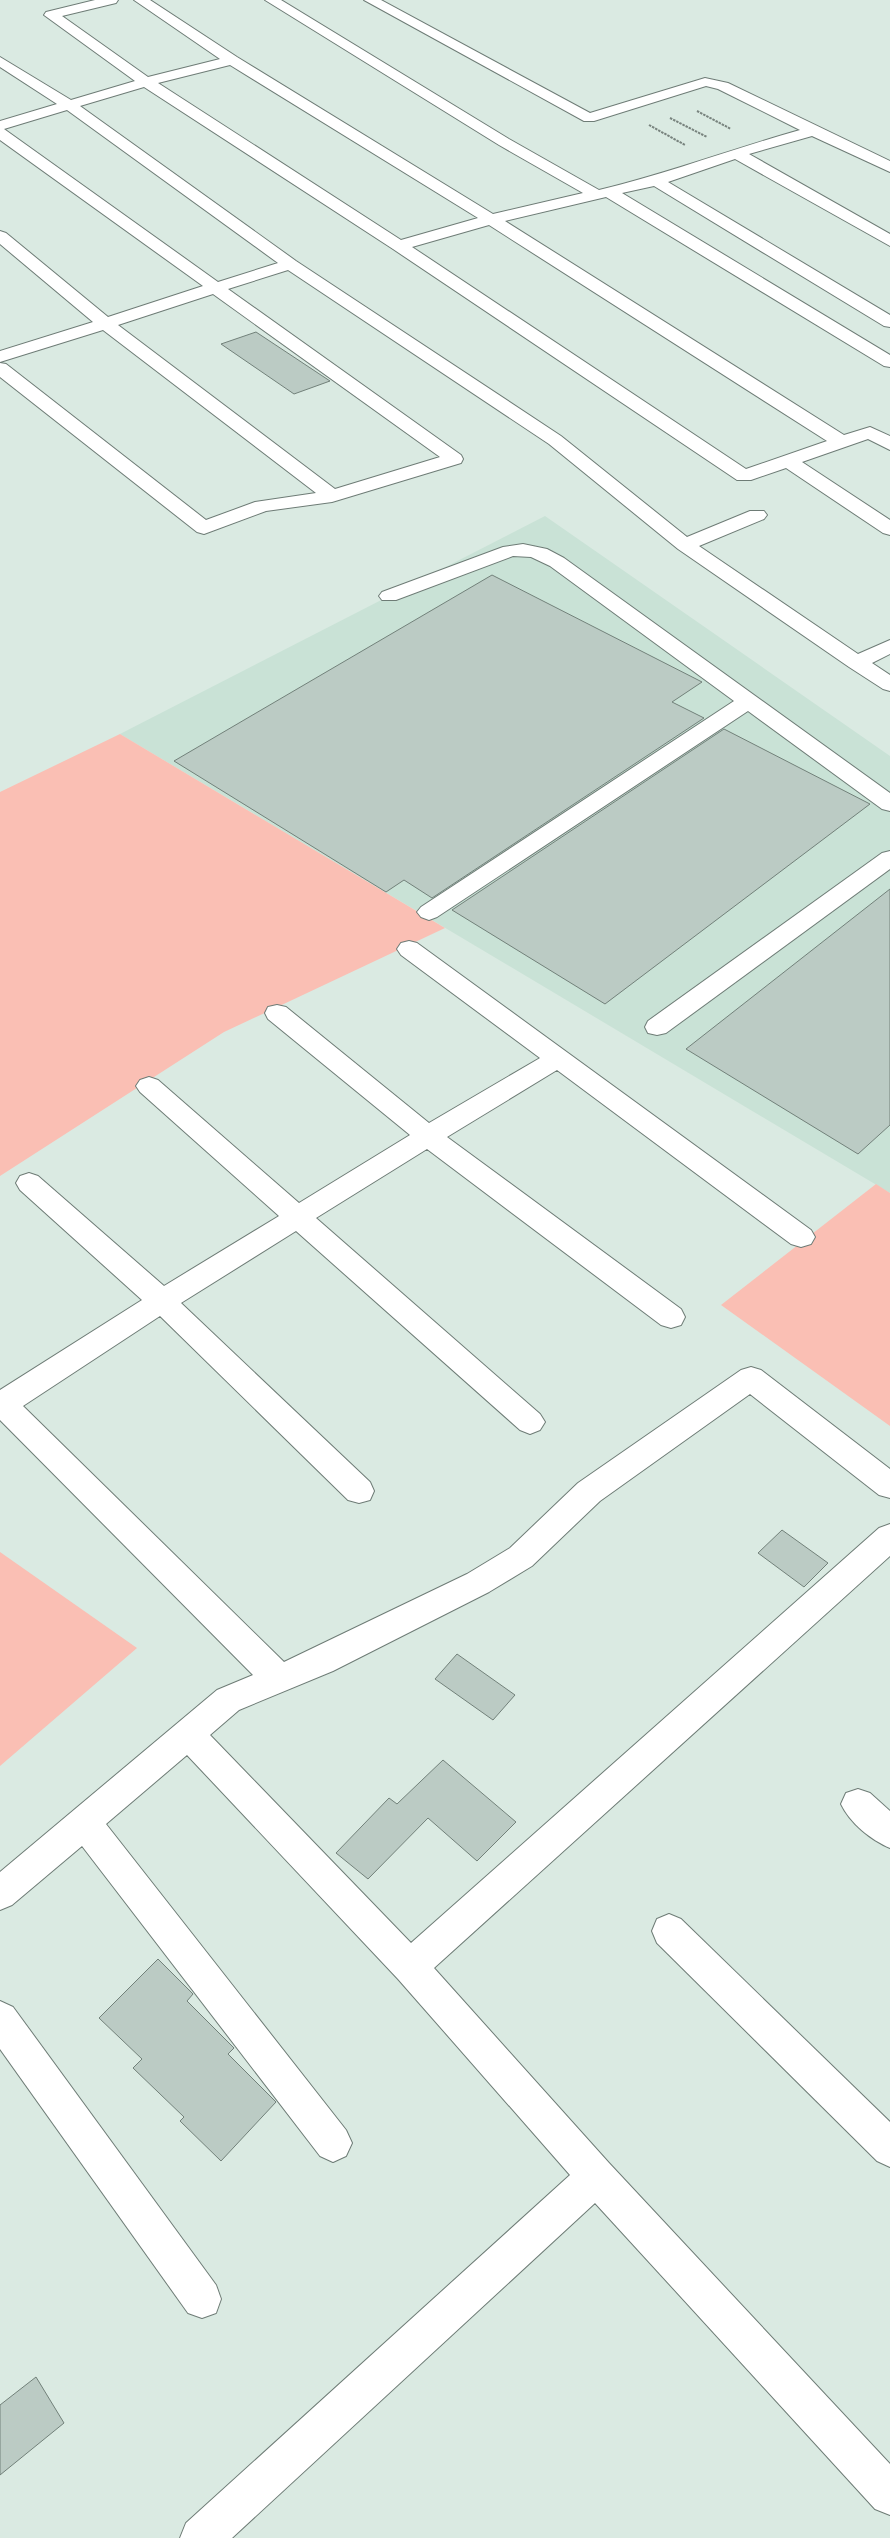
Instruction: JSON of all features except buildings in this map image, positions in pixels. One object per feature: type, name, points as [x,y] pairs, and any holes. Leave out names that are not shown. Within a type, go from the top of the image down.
[{"type":"street","points":[[111,0],[51,16],[146,82],[399,246],[744,476],[870,432],[890,444]]},
{"type":"street","points":[[141,0],[232,60],[491,219],[842,442]]},
{"type":"street","points":[[272,0],[504,142],[603,193],[890,362]]},
{"type":"street","points":[[371,0],[589,118],[705,82],[723,86],[890,168]]},
{"type":"street","points":[[0,126],[146,82],[232,60]]},
{"type":"street","points":[[0,61],[69,105],[290,264],[555,440],[685,545],[890,685]]},
{"type":"street","points":[[399,246],[491,219],[656,181],[714,160],[813,131]]},
{"type":"street","points":[[0,133],[454,459],[332,496],[262,506],[204,528],[0,368]]},
{"type":"street","points":[[736,153],[890,241]]},
{"type":"street","points":[[656,181],[890,322]]},
{"type":"street","points":[[0,236],[104,322],[332,496]]},
{"type":"street","points":[[0,357],[104,322],[290,264]]},
{"type":"street","points":[[788,461],[890,529]]},
{"type":"street","points":[[685,545],[757,515]]},
{"type":"street","points":[[389,596],[510,551],[526,549],[537,552],[557,562],[750,700],[890,804]]},
{"type":"street","points":[[856,663],[890,646]]},
{"type":"street","points":[[428,912],[750,700]]},
{"type":"street","points":[[658,1027],[890,858]]},
{"type":"street","points":[[409,950],[801,1237]]},
{"type":"street","points":[[277,1013],[428,1136],[671,1317]]},
{"type":"street","points":[[279,1679],[1,1404],[162,1301],[428,1136],[558,1058]]},
{"type":"street","points":[[149,1086],[296,1218],[530,1422]]},
{"type":"street","points":[[29,1183],[162,1301],[359,1491]]},
{"type":"street","points":[[0,1894],[228,1700],[322,1661],[478,1584],[521,1557],[589,1492],[751,1378],[890,1486]]},
{"type":"street","points":[[410,1967],[890,1536]]},
{"type":"street","points":[[187,1733],[410,1967],[596,2176],[890,2494]]},
{"type":"street","points":[[858,1804],[890,1832]]},
{"type":"street","points":[[84,1822],[332,2143]]},
{"type":"street","points":[[669,1932],[890,2148]]},
{"type":"street","points":[[0,2019],[202,2299]]},
{"type":"street","points":[[201,2538],[596,2176]]},
{"type":"path","points":[[688,114],[697,111],[763,146]]},
{"type":"path","points":[[663,120],[679,116]]},
{"type":"path","points":[[670,118],[736,153]]},
{"type":"path","points":[[656,122],[648,124],[714,160]]},
{"type":"shaded area","points":[[545,516],[890,756],[890,1193],[120,734]]},
{"type":"shaded area","points":[[120,734],[445,928],[224,1032],[0,1176],[0,792]]},
{"type":"shaded area","points":[[876,1184],[890,1193],[890,1426],[721,1305]]},
{"type":"shaded area","points":[[0,1552],[137,1648],[0,1766]]}]
